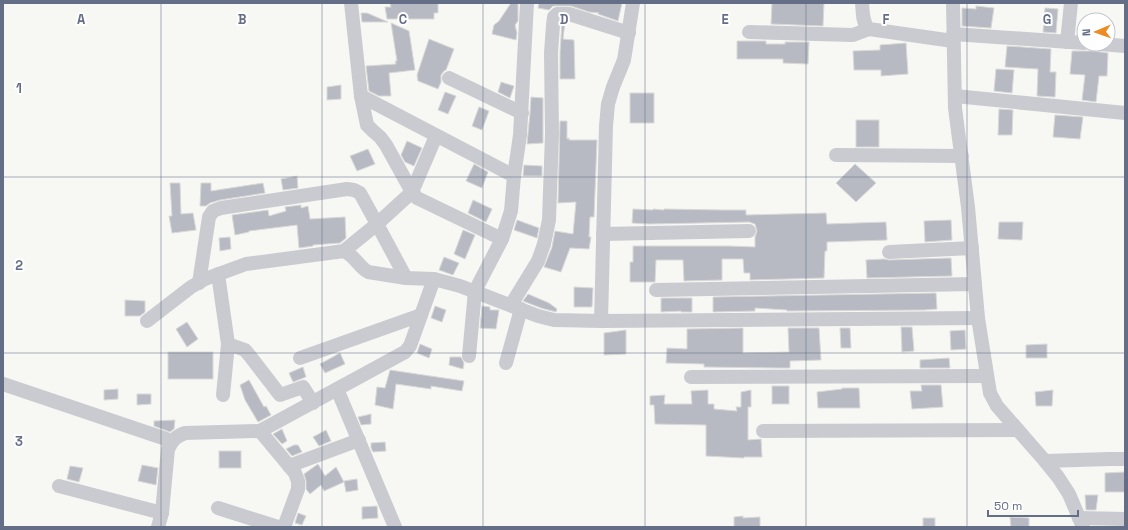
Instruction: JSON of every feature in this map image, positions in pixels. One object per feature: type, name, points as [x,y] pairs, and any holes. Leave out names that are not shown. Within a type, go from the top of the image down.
[{"type":"street","points":[[351,3],[361,96],[368,125],[386,145],[412,192],[417,198],[502,239]]},
{"type":"street","points":[[469,356],[475,291],[502,239],[511,211],[522,113],[527,3]]},
{"type":"street","points":[[601,321],[606,126],[608,104],[624,60],[633,3]]},
{"type":"street","points":[[862,3],[865,26],[869,29]]},
{"type":"street","points":[[953,3],[955,108],[968,207],[978,318],[990,393],[997,406],[1045,461],[1069,494],[1081,522],[1125,519]]},
{"type":"street","points":[[1068,42],[1071,3]]},
{"type":"street","points":[[506,363],[516,307],[538,261],[544,244],[549,220],[552,134],[551,53],[554,17],[557,14],[569,14],[629,33]]},
{"type":"street","points":[[749,32],[854,35],[869,29],[953,37],[1076,42]]},
{"type":"street","points":[[449,78],[522,113]]},
{"type":"street","points":[[361,96],[514,176]]},
{"type":"street","points":[[955,96],[1125,113]]},
{"type":"street","points":[[147,322],[191,287],[218,274],[246,264],[344,251],[378,224],[412,192],[436,136]]},
{"type":"street","points":[[836,155],[962,156]]},
{"type":"street","points":[[199,283],[209,217],[213,211],[221,208],[346,190],[354,190],[360,193],[406,278]]},
{"type":"street","points":[[603,234],[749,231]]},
{"type":"street","points":[[889,252],[972,248]]},
{"type":"street","points":[[344,251],[349,253],[368,272],[406,278],[434,279],[475,291],[554,320],[601,321],[978,318]]},
{"type":"street","points":[[218,274],[228,344],[223,395]]},
{"type":"street","points":[[158,527],[162,513],[168,449],[172,441],[185,433],[260,431],[405,352],[410,346],[434,279]]},
{"type":"street","points":[[656,290],[975,284]]},
{"type":"street","points":[[300,358],[421,315]]},
{"type":"street","points":[[228,344],[245,350],[280,394],[303,386],[312,403]]},
{"type":"street","points":[[692,377],[987,376]]},
{"type":"street","points":[[3,384],[172,441]]},
{"type":"street","points":[[337,389],[395,527]]},
{"type":"street","points":[[763,431],[1018,430]]},
{"type":"street","points":[[260,431],[295,472],[298,481],[298,489],[284,527]]},
{"type":"street","points":[[289,466],[359,440]]},
{"type":"street","points":[[1045,461],[1125,459]]},
{"type":"street","points":[[59,486],[162,513]]},
{"type":"street","points":[[218,508],[278,527]]},
{"type":"building","points":[[390,3],[438,3],[438,13],[434,13],[434,19],[387,19],[385,7],[391,7]]},
{"type":"building","points":[[511,3],[518,3],[518,21],[515,25],[517,33],[516,40],[492,34],[494,25],[499,21]]},
{"type":"building","points":[[539,3],[622,3],[618,21],[598,14],[599,13],[589,12],[571,6],[553,6],[549,10],[538,8]]},
{"type":"building","points":[[772,3],[824,3],[823,26],[771,24]]},
{"type":"building","points":[[976,6],[994,8],[991,28],[962,26],[962,8],[976,9]]},
{"type":"building","points":[[1045,8],[1058,9],[1056,33],[1043,32]]},
{"type":"building","points":[[361,13],[367,13],[388,22],[362,22]]},
{"type":"building","points":[[562,22],[565,22],[563,39],[574,40],[575,79],[560,79]]},
{"type":"building","points":[[391,23],[409,31],[415,70],[389,73],[391,96],[379,96],[369,91],[366,66],[396,64],[395,61],[397,61]]},
{"type":"building","points":[[429,39],[454,49],[446,70],[441,75],[441,82],[438,89],[418,81],[417,75]]},
{"type":"building","points":[[737,41],[766,41],[766,44],[809,42],[808,64],[783,63],[783,59],[737,59]]},
{"type":"building","points":[[906,43],[908,74],[881,76],[881,70],[854,70],[853,51],[880,50],[880,45]]},
{"type":"building","points":[[1007,46],[1051,49],[1050,72],[1056,72],[1055,97],[1037,96],[1038,69],[1005,67]]},
{"type":"building","points":[[1072,51],[1108,53],[1107,76],[1099,76],[1096,102],[1082,100],[1085,75],[1070,74]]},
{"type":"building","points":[[996,69],[1014,70],[1012,93],[994,91]]},
{"type":"building","points":[[501,82],[514,86],[510,98],[498,92]]},
{"type":"building","points":[[341,85],[341,99],[327,100],[327,87]]},
{"type":"building","points":[[445,92],[456,96],[448,114],[438,110]]},
{"type":"building","points":[[630,93],[654,93],[654,123],[630,123]]},
{"type":"building","points":[[531,97],[543,98],[543,143],[527,144]]},
{"type":"building","points":[[479,107],[489,111],[482,130],[472,126]]},
{"type":"building","points":[[999,109],[1013,110],[1012,135],[998,135]]},
{"type":"building","points":[[1055,115],[1083,117],[1080,139],[1053,137]]},
{"type":"building","points":[[856,120],[879,120],[879,147],[856,147]]},
{"type":"building","points":[[560,121],[567,121],[567,139],[597,140],[594,217],[590,217],[589,237],[591,237],[589,249],[570,248],[561,272],[544,267],[552,247],[555,231],[573,234],[576,202],[558,203]]},
{"type":"building","points":[[407,141],[422,148],[414,166],[405,162],[401,155]]},
{"type":"building","points":[[368,149],[375,164],[357,171],[350,156]]},
{"type":"building","points":[[474,164],[488,172],[482,188],[466,181]]},
{"type":"building","points":[[855,164],[876,183],[856,202],[836,183]]},
{"type":"building","points":[[524,165],[542,166],[542,176],[523,176]]},
{"type":"building","points":[[297,176],[298,188],[283,190],[281,179]]},
{"type":"building","points":[[170,183],[180,183],[181,214],[193,213],[196,230],[172,233],[169,216],[172,216]]},
{"type":"building","points":[[201,183],[211,183],[211,191],[263,183],[265,193],[220,200],[206,206],[200,206]]},
{"type":"building","points":[[473,200],[492,209],[486,222],[468,213]]},
{"type":"building","points":[[301,205],[301,208],[308,206],[310,219],[345,217],[346,238],[340,243],[313,245],[299,248],[297,225],[249,231],[235,235],[232,215],[268,210],[269,216],[286,211],[285,207]]},
{"type":"building","points":[[633,209],[746,210],[746,215],[826,213],[827,224],[886,222],[887,240],[827,242],[827,251],[825,251],[824,278],[750,280],[750,273],[744,273],[743,259],[722,259],[722,280],[684,281],[683,260],[656,260],[655,282],[630,282],[630,262],[633,262],[633,246],[755,247],[755,237],[757,231],[755,224],[749,222],[632,223]]},
{"type":"building","points":[[517,220],[539,228],[537,238],[514,230]]},
{"type":"building","points":[[951,220],[952,240],[925,242],[924,221]]},
{"type":"building","points":[[999,222],[1023,222],[1022,240],[998,239]]},
{"type":"building","points":[[463,230],[475,235],[465,259],[454,254]]},
{"type":"building","points":[[230,237],[231,249],[220,251],[219,238]]},
{"type":"building","points":[[444,257],[459,263],[453,275],[439,270]]},
{"type":"building","points":[[951,258],[952,276],[867,278],[866,260]]},
{"type":"building","points":[[574,287],[593,288],[592,307],[574,307]]},
{"type":"building","points":[[936,293],[937,309],[787,311],[755,308],[755,311],[713,312],[713,297]]},
{"type":"building","points":[[528,294],[549,303],[557,309],[556,312],[523,301]]},
{"type":"building","points":[[661,298],[692,298],[692,312],[661,312]]},
{"type":"building","points":[[125,300],[145,301],[145,312],[140,316],[125,316]]},
{"type":"building","points":[[435,306],[446,310],[442,322],[431,318]]},
{"type":"building","points":[[482,306],[490,307],[490,310],[499,310],[496,329],[480,328]]},
{"type":"building","points":[[187,322],[198,339],[187,347],[176,329]]},
{"type":"building","points":[[901,327],[912,327],[914,351],[902,352]]},
{"type":"building","points":[[743,328],[743,353],[789,352],[788,328],[819,328],[821,360],[790,361],[790,368],[704,367],[704,364],[666,363],[667,348],[687,349],[687,329]]},
{"type":"building","points":[[840,328],[850,328],[851,348],[841,348]]},
{"type":"building","points":[[626,330],[626,354],[604,355],[604,333]]},
{"type":"building","points":[[965,330],[966,349],[951,350],[950,331]]},
{"type":"building","points":[[420,344],[432,349],[429,358],[417,353]]},
{"type":"building","points":[[1047,344],[1047,358],[1026,358],[1026,345]]},
{"type":"building","points":[[168,352],[213,352],[213,379],[168,379]]},
{"type":"building","points":[[340,353],[345,364],[325,373],[320,364]]},
{"type":"building","points":[[450,357],[461,357],[464,363],[463,369],[449,365]]},
{"type":"building","points":[[949,358],[950,368],[920,368],[920,360]]},
{"type":"building","points":[[303,367],[306,377],[293,382],[289,373]]},
{"type":"building","points":[[390,370],[464,381],[462,391],[431,386],[431,389],[396,384],[393,409],[375,405],[377,387],[385,388]]},
{"type":"building","points":[[249,380],[264,407],[266,406],[271,415],[258,422],[245,400],[240,385]]},
{"type":"building","points":[[921,385],[941,385],[943,407],[912,409],[910,391],[922,391]]},
{"type":"building","points":[[772,386],[789,386],[789,404],[772,404]]},
{"type":"building","points":[[842,388],[859,388],[860,408],[818,408],[817,392]]},
{"type":"building","points":[[118,389],[118,399],[104,400],[104,390]]},
{"type":"building","points":[[708,390],[708,404],[714,404],[714,409],[737,411],[736,407],[741,407],[741,392],[751,390],[751,407],[748,407],[748,440],[761,439],[762,457],[744,458],[706,456],[706,425],[655,424],[654,405],[650,405],[650,396],[665,395],[664,404],[692,404],[691,391]]},
{"type":"building","points":[[1053,390],[1052,406],[1036,406],[1035,392]]},
{"type":"building","points":[[137,394],[151,394],[151,404],[137,405]]},
{"type":"building","points":[[371,414],[371,424],[361,425],[358,417]]},
{"type":"building","points":[[175,420],[174,429],[170,432],[154,426],[154,421]]},
{"type":"building","points":[[282,429],[287,441],[282,444],[273,434]]},
{"type":"building","points":[[326,430],[331,441],[319,446],[313,437]]},
{"type":"building","points":[[385,442],[386,451],[373,452],[371,443]]},
{"type":"building","points":[[294,445],[298,445],[302,452],[292,456],[286,449]]},
{"type":"building","points":[[219,451],[241,451],[241,468],[219,468]]},
{"type":"building","points":[[318,464],[325,476],[336,467],[344,482],[324,491],[321,485],[310,494],[306,489],[304,474]]},
{"type":"building","points":[[142,465],[158,468],[156,485],[138,481]]},
{"type":"building","points":[[70,466],[83,468],[79,482],[67,479]]},
{"type":"building","points":[[1125,472],[1125,492],[1105,492],[1105,473]]},
{"type":"building","points":[[357,479],[358,490],[346,492],[344,481]]},
{"type":"building","points":[[1085,495],[1098,495],[1096,510],[1086,510]]},
{"type":"building","points":[[377,506],[378,518],[362,519],[362,507]]},
{"type":"building","points":[[298,513],[306,516],[302,525],[295,523]]},
{"type":"building","points":[[743,516],[743,518],[760,517],[760,527],[734,527],[734,517]]},
{"type":"building","points":[[1010,517],[1029,518],[1029,527],[1011,527]]},
{"type":"building","points":[[923,518],[935,518],[935,527],[923,527]]}]
